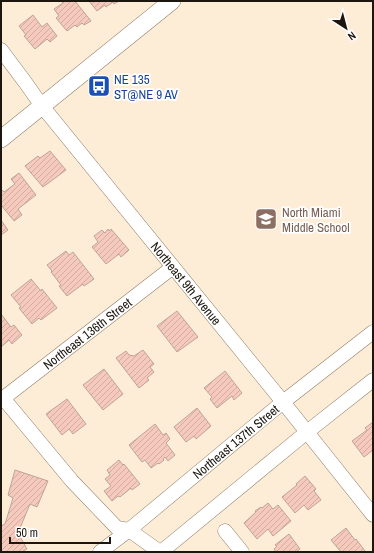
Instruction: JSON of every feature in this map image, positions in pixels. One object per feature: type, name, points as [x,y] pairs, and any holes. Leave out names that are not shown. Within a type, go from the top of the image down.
[{"type":"main road","points":[[1,139],[172,1]]},
{"type":"street","name":"Northeast 9th Avenue","points":[[1,50],[42,106],[373,515]]},
{"type":"street","name":"Northeast 136th Street","points":[[2,399],[173,267]]},
{"type":"street","name":"Northeast 137th Street","points":[[100,552],[129,530],[283,402],[373,332]]},
{"type":"street","points":[[161,552],[307,432],[373,380]]},
{"type":"street","points":[[2,399],[77,486],[117,528],[129,530],[161,552],[170,550],[172,552]]},
{"type":"street","points":[[225,532],[242,552]]},
{"type":"building","points":[[61,1],[75,1],[91,21],[84,25],[82,23],[77,27],[75,25],[67,31],[56,18],[59,16],[54,9],[63,3]]},
{"type":"building","points":[[89,1],[119,1],[114,4],[113,2],[106,7],[105,5],[97,11]]},
{"type":"building","points":[[33,15],[42,27],[47,23],[57,36],[50,42],[47,39],[35,49],[24,36],[26,35],[19,26]]},
{"type":"building","points":[[50,151],[66,170],[43,187],[25,166],[38,156],[40,158]]},
{"type":"building","points":[[19,173],[36,195],[18,209],[22,215],[14,221],[1,205],[1,189],[4,192],[15,184],[11,179]]},
{"type":"building","points":[[1,220],[8,230],[1,235]]},
{"type":"building","points":[[108,229],[109,231],[111,229],[129,250],[121,257],[119,254],[106,264],[92,247],[98,242],[94,236],[102,230],[105,233]]},
{"type":"building","points":[[66,251],[69,255],[73,252],[94,279],[84,286],[83,284],[67,296],[59,286],[61,285],[47,265]]},
{"type":"building","points":[[31,279],[41,291],[42,289],[57,308],[41,320],[39,318],[32,324],[11,295]]},
{"type":"building","points":[[177,311],[198,337],[177,352],[157,326]]},
{"type":"building","points":[[1,314],[11,327],[14,325],[22,335],[12,344],[9,340],[1,347]]},
{"type":"building","points":[[143,350],[154,364],[150,367],[154,372],[147,378],[149,380],[139,388],[116,358],[126,351],[129,355],[134,356]]},
{"type":"building","points":[[104,369],[123,394],[103,410],[83,385]]},
{"type":"building","points":[[225,371],[242,393],[234,400],[232,396],[217,408],[210,399],[212,397],[204,388]]},
{"type":"building","points":[[67,399],[86,424],[73,434],[69,429],[62,435],[46,414]]},
{"type":"building","points":[[197,408],[211,426],[196,439],[194,436],[186,442],[174,427]]},
{"type":"building","points":[[373,422],[373,450],[364,457],[352,441],[367,430],[365,428]]},
{"type":"building","points":[[155,424],[163,435],[166,433],[170,439],[166,443],[175,455],[168,461],[165,457],[159,464],[158,463],[151,468],[145,460],[142,462],[129,445]]},
{"type":"building","points":[[119,460],[140,484],[132,490],[131,488],[120,497],[118,496],[112,501],[104,491],[111,486],[105,479],[110,475],[107,470]]},
{"type":"building","points":[[15,470],[48,481],[37,507],[30,504],[18,533],[27,549],[23,552],[1,552],[1,526],[5,524],[13,498],[8,495]]},
{"type":"building","points":[[305,476],[316,489],[314,491],[321,500],[308,510],[304,505],[295,513],[282,497],[297,485],[296,484]]},
{"type":"building","points":[[268,503],[273,509],[278,505],[291,521],[273,536],[268,529],[257,539],[244,523],[256,512],[255,511]]},
{"type":"building","points":[[346,528],[365,552],[341,552],[331,540]]},
{"type":"building","points":[[289,534],[300,549],[296,552],[276,552],[274,549],[277,546],[275,545]]},
{"type":"place","name":"NE 135 ST@NE 9 AV","points":[[99,86]]},
{"type":"place","name":"North Miami Middle School","points":[[266,219]]}]
